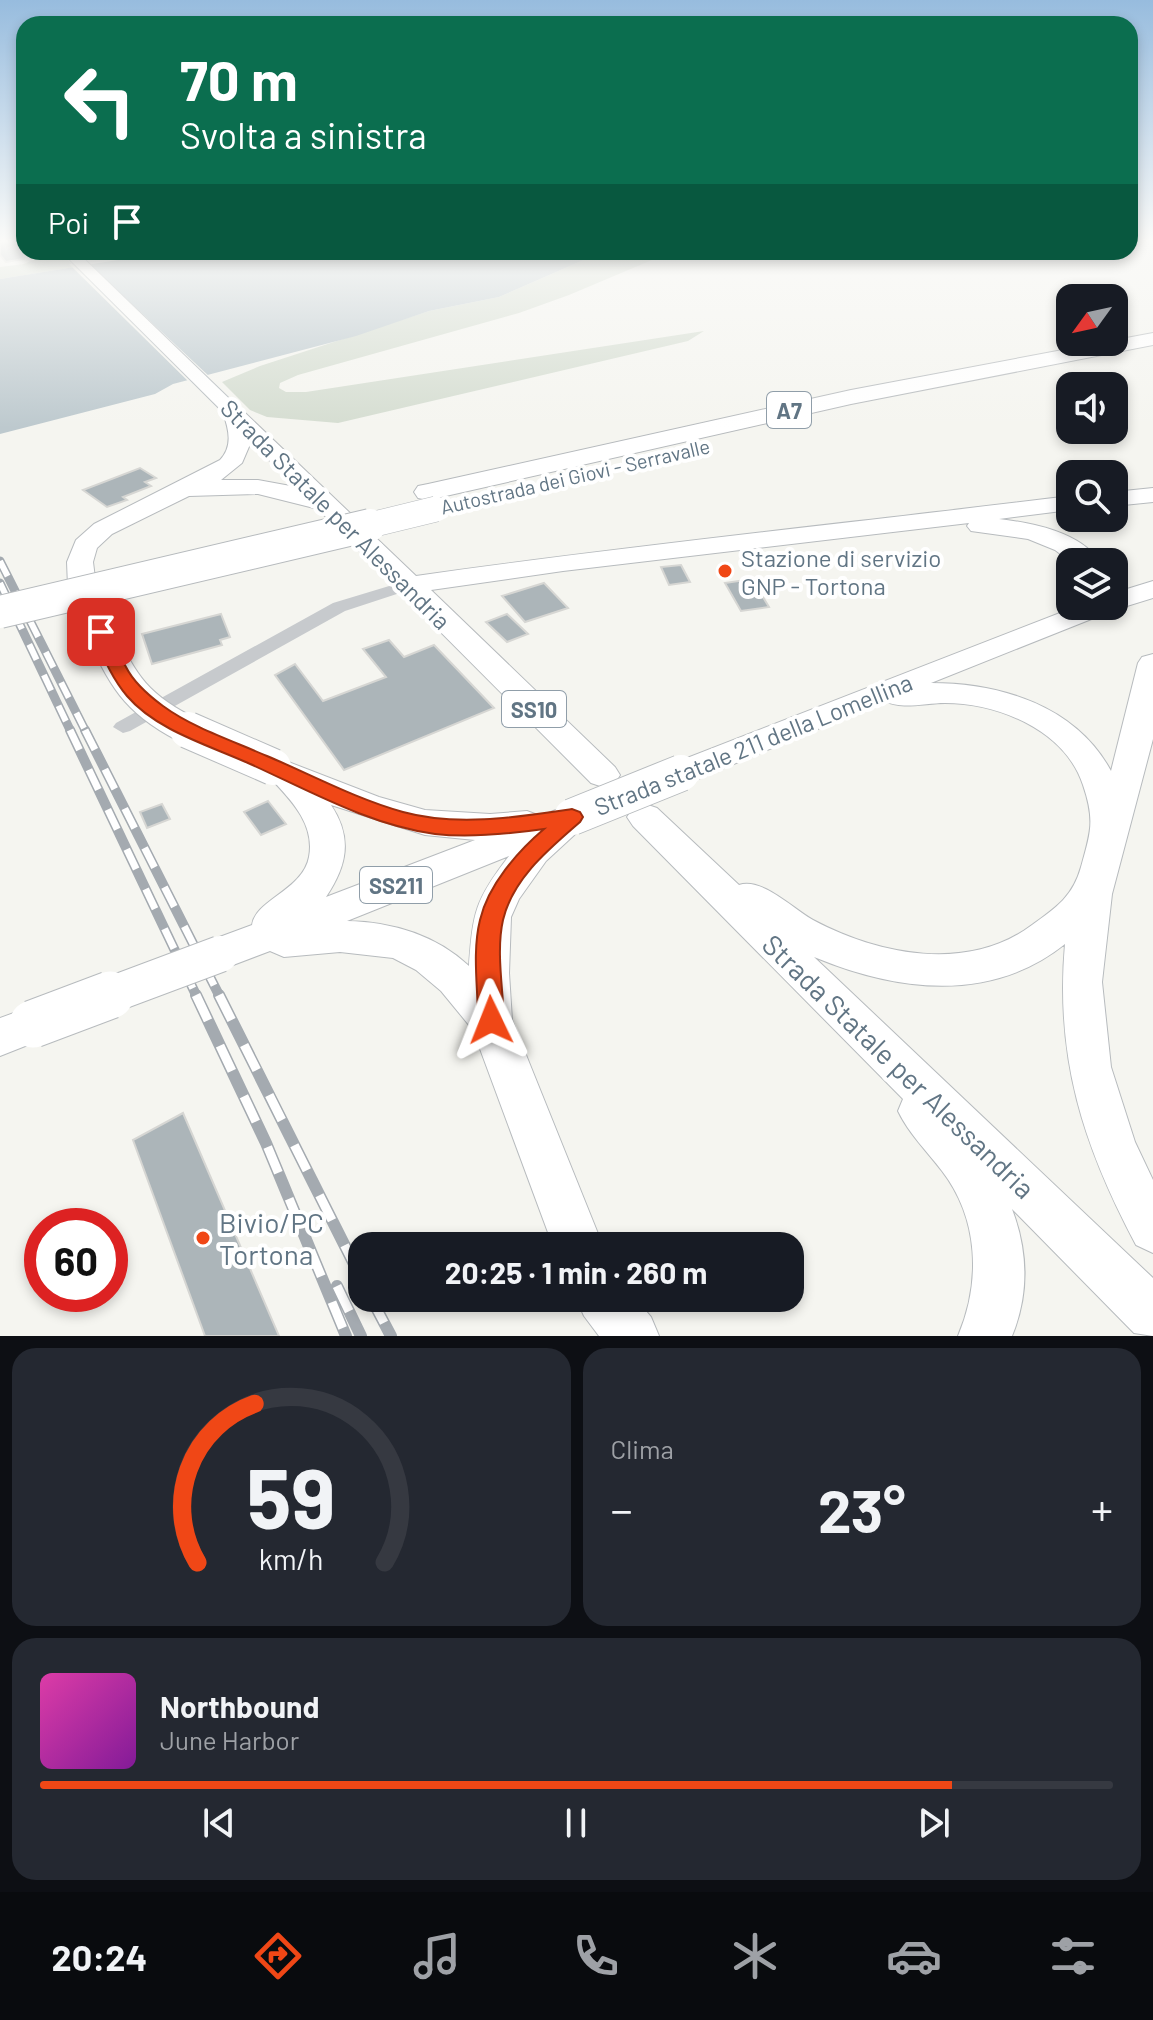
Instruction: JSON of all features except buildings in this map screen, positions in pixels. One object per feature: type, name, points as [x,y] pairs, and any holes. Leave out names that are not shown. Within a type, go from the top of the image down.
[{"type":"highway","name":"Autostrada dei Giovi - Serravalle","points":[[0,612],[432,500],[851,397],[1153,339]]},
{"type":"highway","name":"Autostrada dei Giovi - Serravalle","points":[[0,591],[866,409],[1153,352]]},
{"type":"main road","name":"Strada Statale per Alessandria","points":[[121,302],[603,775]]},
{"type":"main road","points":[[234,413],[243,437],[240,453],[220,472],[103,529],[85,545],[80,562],[82,586],[118,670],[135,693],[158,712],[273,767],[402,820],[438,826],[510,826],[572,817]]},
{"type":"main road","points":[[171,497],[247,485],[282,489],[328,507]]},
{"type":"main road","points":[[1128,498],[1153,495]]},
{"type":"main road","points":[[409,585],[1056,505]]},
{"type":"main road","points":[[778,540],[864,538],[983,526],[1033,532],[1066,548]]},
{"type":"main road","points":[[370,547],[433,566],[512,570]]},
{"type":"main road","points":[[465,642],[457,610],[461,600],[475,586],[512,570]]},
{"type":"main road","points":[[1128,597],[1153,589]]},
{"type":"main road","name":"Strada statale 211 della Lomellina","points":[[17,1030],[572,817],[1057,620]]},
{"type":"main road","points":[[1153,663],[1131,761],[1092,896],[1080,995],[1084,1053],[1101,1118],[1135,1197],[1153,1228]]},
{"type":"main road","points":[[818,716],[922,691],[982,696],[1011,705],[1059,732],[1087,758],[1100,782],[1110,828]]},
{"type":"main road","points":[[220,954],[276,920],[303,898],[320,875],[328,854],[330,836],[325,819],[311,798],[273,767]]},
{"type":"main road","points":[[572,817],[533,851],[516,871],[492,917],[489,938],[491,1020],[573,1232]]},
{"type":"main road","name":"Strada Statale per Alessandria","points":[[645,817],[1153,1314]]},
{"type":"main road","points":[[677,847],[777,918],[829,948],[912,971],[951,971],[993,964],[1025,951],[1092,896]]},
{"type":"main road","points":[[220,954],[284,941],[337,936],[371,937],[402,945],[430,958],[458,982],[491,1020]]},
{"type":"main road","points":[[828,998],[975,1179],[992,1222],[998,1263],[997,1299],[985,1336]]},
{"type":"main road","points":[[613,1312],[632,1336]]},
{"type":"street","points":[[123,727],[339,607],[409,585]]},
{"type":"shaded area","points":[[0,302],[472,302],[429,311],[356,336],[173,384],[155,394],[0,434]]},
{"type":"shaded area","points":[[472,302],[549,302],[298,375],[280,383],[279,388],[286,392],[306,392],[704,331],[688,341],[338,423],[267,417],[250,410],[222,382],[260,366],[429,311]]},
{"type":"pier","points":[[108,302],[130,302],[211,378],[191,384]]},
{"type":"railway","points":[[0,561],[86,732]]},
{"type":"railway","points":[[0,583],[71,732]]},
{"type":"railway","points":[[70,730],[197,997]]},
{"type":"railway","points":[[85,730],[220,997]]},
{"type":"railway","points":[[196,995],[266,1143],[346,1336]]},
{"type":"railway","points":[[219,995],[348,1252]]},
{"type":"railway","points":[[337,1286],[361,1336]]},
{"type":"railway","points":[[378,1312],[391,1336]]},
{"type":"place","name":"Stazione di servizio GNP - Tortona","points":[[725,571]]},
{"type":"place","name":"Bivio/PC Tortona","points":[[203,1238]]},
{"type":"route","points":[[101,632],[118,670],[135,693],[158,712],[189,729],[361,805],[402,820],[438,826],[510,826],[572,817],[533,851],[516,871],[492,917],[489,938],[491,1020]]}]
